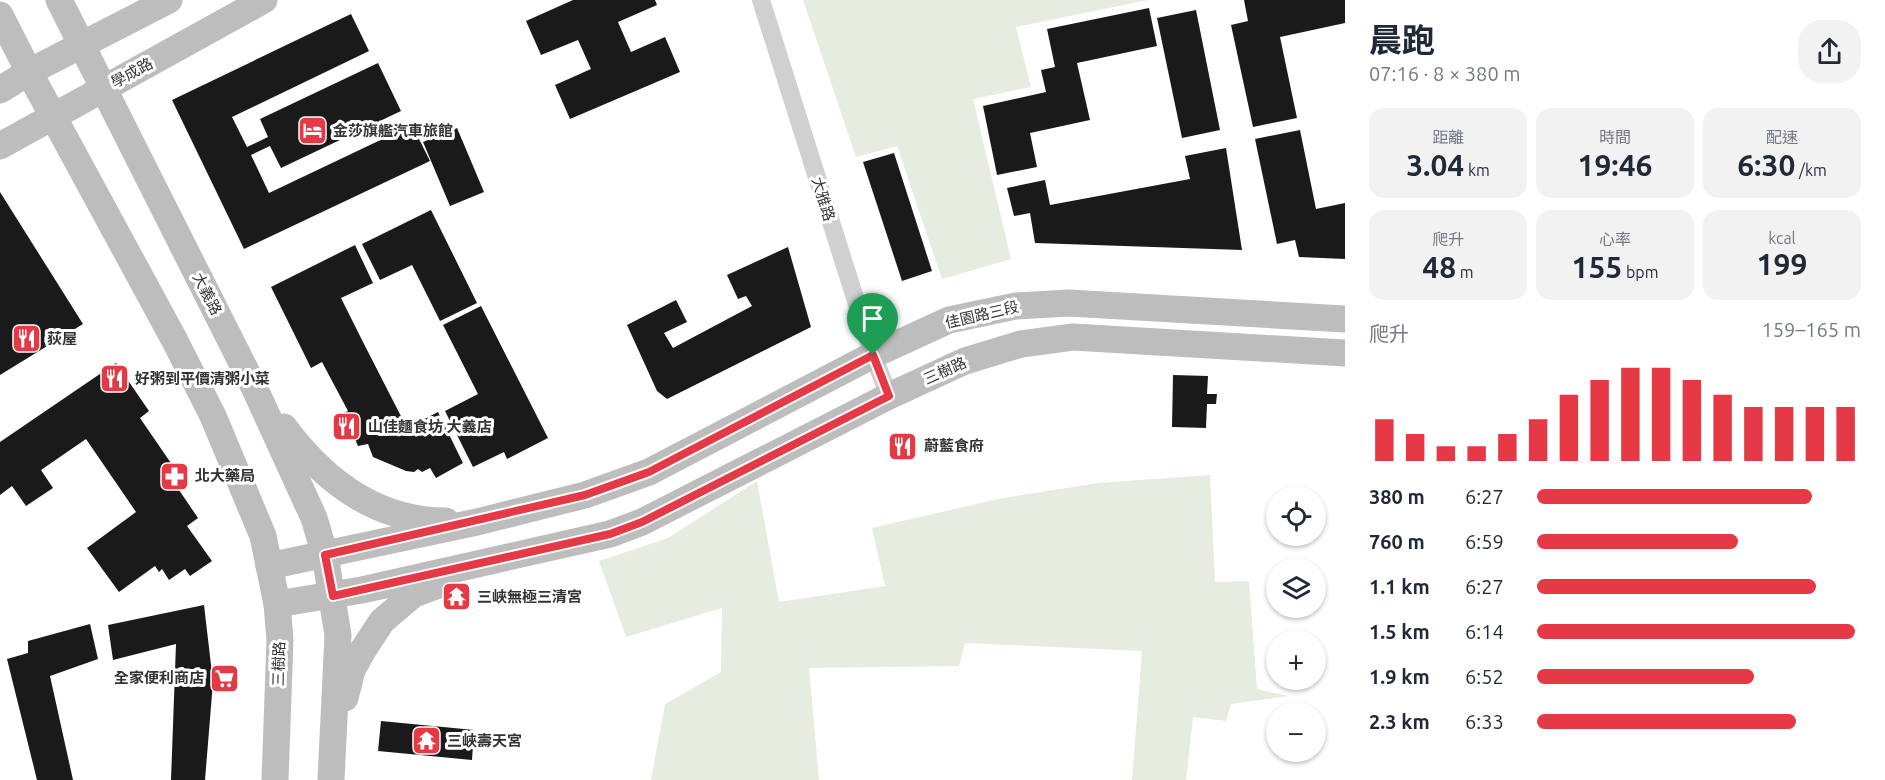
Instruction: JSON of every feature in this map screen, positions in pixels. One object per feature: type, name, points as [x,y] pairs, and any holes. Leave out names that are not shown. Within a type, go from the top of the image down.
[{"type":"street","name":"大義路","points":[[59,0],[255,388],[307,500],[325,555],[333,596]]},
{"type":"street","points":[[0,90],[29,72],[169,0]]},
{"type":"street","name":"學成路","points":[[0,146],[264,0]]},
{"type":"street","name":"大雅路","points":[[761,0],[873,355],[889,396]]},
{"type":"street","points":[[0,15],[213,416],[263,536],[277,604]]},
{"type":"street","name":"佳園路三段","points":[[269,566],[477,522],[585,495],[649,472],[873,355],[949,320],[1016,306],[1069,303],[1345,319]]},
{"type":"street","name":"三樹路","points":[[275,780],[280,640],[277,604],[333,596],[610,534],[642,522],[889,396],[965,361],[1021,344],[1074,337],[1345,352]]},
{"type":"street","points":[[255,388],[296,444],[332,478],[370,505],[394,514],[426,521],[477,522]]},
{"type":"street","points":[[331,780],[352,670],[382,621],[414,594],[517,554]]},
{"type":"street","points":[[331,780],[338,635],[333,596]]},
{"type":"shaded area","points":[[803,0],[1148,0],[1016,27],[1031,87],[973,99],[1011,259],[942,279],[897,146],[856,157]]},
{"type":"shaded area","points":[[1210,475],[1215,582],[1249,581],[1257,689],[1288,696],[1231,704],[1226,721],[1193,717],[1186,780],[1132,780],[1142,651],[965,643],[959,666],[809,668],[819,780],[651,780],[665,704],[721,672],[722,608],[626,637],[599,561],[668,538],[757,481],[779,602],[885,586],[872,528],[998,499],[1098,483]]},
{"type":"building","points":[[573,0],[655,0],[657,5],[618,22],[631,52],[665,37],[680,72],[570,119],[555,85],[591,69],[578,40],[541,55],[526,21]]},
{"type":"building","points":[[1244,0],[1345,0],[1345,23],[1280,37],[1297,118],[1253,127],[1231,25],[1248,21]]},
{"type":"building","points":[[1149,8],[1157,46],[1077,63],[1090,120],[1030,133],[1037,167],[997,175],[983,106],[1046,92],[1041,70],[1055,67],[1047,29]]},
{"type":"building","points":[[1196,10],[1220,130],[1182,138],[1157,18]]},
{"type":"building","name":"金莎旗艦汽車旅館","points":[[351,14],[369,51],[232,117],[247,147],[268,137],[260,119],[378,63],[401,111],[281,168],[270,146],[251,155],[269,193],[412,125],[430,161],[244,249],[172,100]]},
{"type":"building","points":[[457,128],[484,192],[450,206],[423,142]]},
{"type":"building","points":[[1300,130],[1316,209],[1345,203],[1345,259],[1299,257],[1295,240],[1277,244],[1255,139]]},
{"type":"building","points":[[1226,148],[1242,250],[1035,243],[1030,213],[1014,216],[1007,188],[1045,180],[1050,205],[1190,179],[1185,156]]},
{"type":"building","points":[[894,153],[932,271],[902,281],[863,162]]},
{"type":"building","points":[[0,192],[83,324],[0,375]]},
{"type":"building","points":[[431,210],[477,303],[440,321],[412,265],[380,280],[362,244]]},
{"type":"building","points":[[355,245],[373,283],[341,298],[407,428],[438,412],[463,463],[436,478],[430,468],[422,472],[418,469],[414,472],[406,471],[373,457],[368,444],[358,446],[355,439],[350,439],[337,416],[348,411],[322,362],[311,368],[271,287]]},
{"type":"building","points":[[788,247],[811,327],[667,399],[657,391],[627,325],[676,300],[687,322],[664,333],[673,348],[752,306],[746,296],[738,299],[727,275]]},
{"type":"building","points":[[481,306],[548,438],[507,459],[504,452],[473,467],[445,411],[478,394],[443,325]]},
{"type":"building","points":[[116,363],[149,411],[140,418],[186,485],[179,490],[198,518],[187,526],[212,561],[190,576],[185,569],[169,580],[162,569],[159,572],[155,566],[119,592],[87,548],[136,512],[86,439],[41,470],[53,488],[26,506],[12,486],[0,495],[0,442]]},
{"type":"building","points":[[1173,375],[1208,376],[1207,394],[1217,394],[1216,404],[1207,404],[1206,428],[1172,427]]},
{"type":"building","points":[[204,605],[213,682],[205,780],[171,780],[176,644],[113,660],[108,625]]},
{"type":"building","points":[[90,624],[98,659],[50,676],[73,780],[37,780],[7,659],[28,653],[28,641]]},
{"type":"building","name":"三峽壽天宮","points":[[381,721],[474,730],[472,760],[378,751]]},
{"type":"place","name":"金莎旗艦汽車旅館","points":[[312,131]]},
{"type":"place","name":"荻屋","points":[[26,339]]},
{"type":"place","name":"好粥到平價清粥小菜","points":[[114,379]]},
{"type":"place","name":"山佳麵食坊 大義店","points":[[347,427]]},
{"type":"place","name":"蔚藍食府","points":[[903,446]]},
{"type":"place","name":"北大藥局","points":[[174,476]]},
{"type":"place","name":"三峽無極三清宮","points":[[456,597]]},
{"type":"place","name":"全家便利商店","points":[[225,678]]},
{"type":"place","name":"三峽壽天宮","points":[[426,741]]},
{"type":"route","points":[[873,355],[889,396],[642,522],[610,534],[333,596],[325,555],[477,522],[585,495],[649,472],[873,355]]}]
